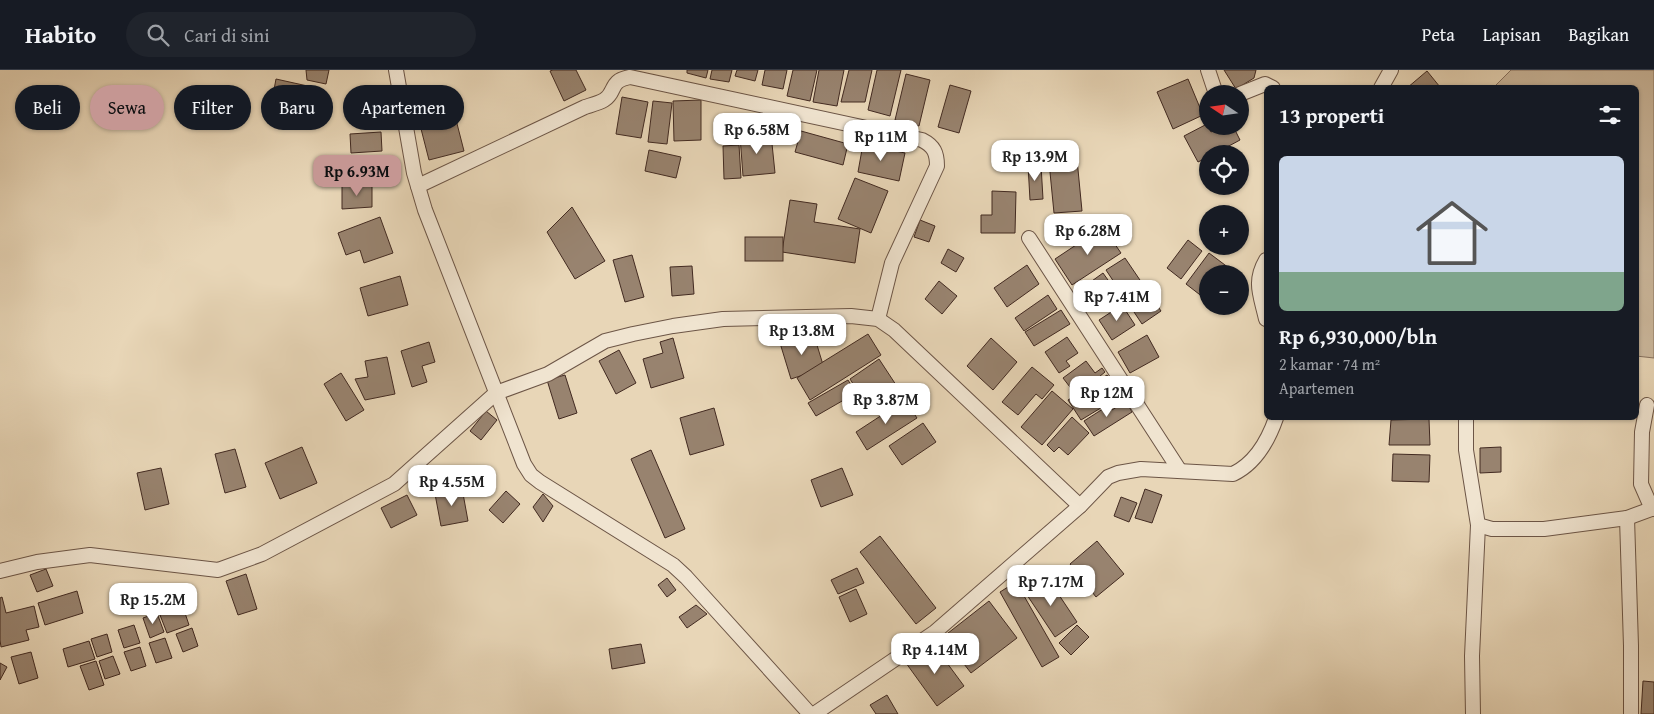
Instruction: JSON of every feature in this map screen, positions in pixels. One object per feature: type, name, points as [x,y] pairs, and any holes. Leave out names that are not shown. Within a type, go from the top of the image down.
[{"type":"street","points":[[396,70],[418,186],[425,210],[524,464],[531,475],[674,566],[810,714]]},
{"type":"street","points":[[1208,70],[1213,85]]},
{"type":"street","points":[[1383,85],[1391,70]]},
{"type":"street","points":[[418,186],[584,107],[604,100],[616,82],[621,78],[630,77],[922,140],[930,144],[934,150],[937,166],[892,263],[878,319]]},
{"type":"street","points":[[1249,90],[1264,84],[1266,85]]},
{"type":"street","points":[[1029,238],[1180,471]]},
{"type":"street","points":[[1264,264],[1259,275],[1258,284],[1264,310]]},
{"type":"street","points":[[0,571],[37,562],[90,555],[218,570],[262,554],[394,484],[496,392],[548,374],[605,341],[665,327],[723,319],[851,316],[878,319],[894,330],[1080,506]]},
{"type":"street","points":[[1478,525],[1492,529],[1544,529],[1627,518],[1653,509],[1641,484],[1642,432],[1647,405]]},
{"type":"street","points":[[814,714],[935,632],[1080,506],[1108,477],[1118,473],[1141,469],[1233,474],[1245,468],[1255,458],[1264,446],[1275,420]]},
{"type":"street","points":[[1466,420],[1466,450],[1478,525],[1472,649],[1473,714]]},
{"type":"street","points":[[1627,518],[1631,714]]},
{"type":"shaded area","points":[[1511,70],[1654,70],[1654,358],[1639,356],[1639,85],[1496,85]]},
{"type":"building","points":[[306,70],[329,70],[326,84],[307,80]]},
{"type":"building","points":[[576,70],[586,90],[564,101],[550,71]]},
{"type":"building","points":[[687,70],[708,70],[706,78],[687,73]]},
{"type":"building","points":[[712,70],[732,70],[729,82],[710,79]]},
{"type":"building","points":[[737,70],[758,70],[755,81],[735,76]]},
{"type":"building","points":[[765,70],[787,70],[783,89],[762,85]]},
{"type":"building","points":[[793,70],[817,70],[810,101],[787,96]]},
{"type":"building","points":[[819,70],[844,70],[837,106],[813,102]]},
{"type":"building","points":[[849,70],[872,70],[865,102],[841,102]]},
{"type":"building","points":[[877,70],[901,70],[890,116],[868,110]]},
{"type":"building","points":[[1224,70],[1256,70],[1254,78],[1243,85],[1233,85]]},
{"type":"building","points":[[1427,71],[1438,85],[1411,85]]},
{"type":"building","points":[[906,74],[930,80],[919,126],[895,120]]},
{"type":"building","points":[[276,79],[303,85],[275,85]]},
{"type":"building","points":[[1188,79],[1199,105],[1199,117],[1173,129],[1157,92]]},
{"type":"building","points":[[950,85],[971,91],[959,133],[938,127]]},
{"type":"building","points":[[622,97],[648,102],[641,138],[616,134]]},
{"type":"building","points":[[701,100],[701,140],[674,141],[673,101]]},
{"type":"building","points":[[653,101],[672,103],[667,144],[648,142]]},
{"type":"building","points":[[1199,128],[1199,135],[1238,135],[1240,140],[1231,145],[1199,145],[1198,162],[1184,136]]},
{"type":"building","points":[[421,130],[459,130],[464,151],[429,160]]},
{"type":"building","points":[[801,131],[848,144],[843,165],[795,152]]},
{"type":"building","points":[[381,132],[382,151],[351,153],[350,134]]},
{"type":"building","points":[[771,134],[775,173],[743,176],[740,136]]},
{"type":"building","points":[[863,144],[905,153],[899,181],[858,172]]},
{"type":"building","points":[[739,145],[741,178],[724,179],[723,146]]},
{"type":"building","points":[[1076,149],[1082,211],[1054,213],[1048,152]]},
{"type":"building","points":[[649,150],[681,157],[676,178],[645,171]]},
{"type":"building","points":[[1028,165],[1041,165],[1043,199],[1030,200]]},
{"type":"building","points":[[855,178],[888,191],[871,233],[838,219]]},
{"type":"building","points":[[372,185],[372,207],[342,209],[342,186]]},
{"type":"building","points":[[992,191],[1016,192],[1015,233],[981,233],[981,215],[992,215]]},
{"type":"building","points":[[790,200],[817,204],[814,222],[860,229],[855,263],[782,252]]},
{"type":"building","points":[[572,207],[605,261],[575,279],[547,232]]},
{"type":"building","points":[[380,217],[393,253],[364,263],[360,250],[346,255],[338,233]]},
{"type":"building","points":[[920,220],[935,226],[929,242],[914,237]]},
{"type":"building","points":[[1103,227],[1121,253],[1072,285],[1055,259]]},
{"type":"building","points":[[745,237],[783,237],[783,261],[745,261]]},
{"type":"building","points":[[1188,240],[1199,249],[1199,255],[1181,279],[1167,268]]},
{"type":"building","points":[[948,249],[964,258],[956,272],[941,263]]},
{"type":"building","points":[[632,255],[644,297],[625,302],[613,260]]},
{"type":"building","points":[[1208,255],[1212,255],[1225,265],[1200,265]]},
{"type":"building","points":[[1125,258],[1161,311],[1142,324],[1106,270]]},
{"type":"building","points":[[1027,265],[1039,284],[1007,307],[994,288]]},
{"type":"building","points":[[692,266],[694,294],[672,296],[670,267]]},
{"type":"building","points":[[1199,266],[1199,294],[1186,284]]},
{"type":"building","points":[[1103,273],[1115,290],[1090,308],[1078,291]]},
{"type":"building","points":[[400,276],[408,305],[368,316],[360,288]]},
{"type":"building","points":[[939,281],[957,296],[942,314],[925,299]]},
{"type":"building","points":[[1048,295],[1057,309],[1024,331],[1015,318]]},
{"type":"building","points":[[1122,305],[1135,325],[1112,340],[1099,320]]},
{"type":"building","points":[[1061,310],[1070,324],[1034,346],[1025,332]]},
{"type":"building","points":[[813,332],[824,368],[791,379],[780,343]]},
{"type":"building","points":[[868,334],[881,355],[810,400],[797,378]]},
{"type":"building","points":[[1147,335],[1159,357],[1130,373],[1118,352]]},
{"type":"building","points":[[1067,337],[1078,353],[1066,361],[1070,366],[1059,373],[1045,352]]},
{"type":"building","points":[[673,338],[684,378],[651,388],[643,359],[663,353],[660,342]]},
{"type":"building","points":[[991,338],[1017,362],[993,390],[967,366]]},
{"type":"building","points":[[429,342],[435,362],[422,366],[427,382],[412,387],[401,351]]},
{"type":"building","points":[[619,350],[636,383],[616,394],[599,361]]},
{"type":"building","points":[[387,357],[395,394],[365,400],[355,379],[368,377],[365,361]]},
{"type":"building","points":[[879,359],[900,391],[870,410],[850,379]]},
{"type":"building","points":[[1086,361],[1095,373],[1102,368],[1105,372],[1094,381],[1091,377],[1073,391],[1063,378]]},
{"type":"building","points":[[1032,367],[1054,385],[1042,399],[1036,394],[1018,415],[1002,402]]},
{"type":"building","points":[[341,373],[364,410],[346,421],[324,384]]},
{"type":"building","points":[[565,375],[577,413],[559,419],[547,380]]},
{"type":"building","points":[[1107,375],[1115,387],[1104,394],[1109,403],[1081,420],[1068,400]]},
{"type":"building","points":[[848,380],[856,393],[816,416],[808,403]]},
{"type":"building","points":[[1052,391],[1073,409],[1042,445],[1021,427]]},
{"type":"building","points":[[905,400],[917,418],[867,450],[856,432]]},
{"type":"building","points":[[1126,401],[1132,412],[1094,436],[1084,421],[1109,405],[1112,410]]},
{"type":"building","points":[[714,408],[724,445],[690,455],[680,418]]},
{"type":"building","points":[[486,411],[497,420],[481,440],[470,431]]},
{"type":"building","points":[[1072,417],[1089,433],[1068,455],[1059,447],[1054,452],[1047,445]]},
{"type":"building","points":[[1391,420],[1429,420],[1430,445],[1389,445]]},
{"type":"building","points":[[923,423],[936,442],[902,465],[889,446]]},
{"type":"building","points":[[302,447],[317,483],[280,499],[265,463]]},
{"type":"building","points":[[1501,447],[1501,472],[1480,473],[1480,448]]},
{"type":"building","points":[[235,449],[246,487],[225,493],[215,454]]},
{"type":"building","points":[[651,450],[685,529],[665,538],[631,459]]},
{"type":"building","points":[[1393,454],[1430,455],[1429,482],[1392,481]]},
{"type":"building","points":[[161,468],[169,504],[145,510],[137,473]]},
{"type":"building","points":[[842,468],[853,495],[821,507],[811,480]]},
{"type":"building","points":[[462,488],[468,521],[441,526],[435,494]]},
{"type":"building","points":[[1145,489],[1162,495],[1152,523],[1135,518]]},
{"type":"building","points":[[506,491],[520,504],[503,523],[489,510]]},
{"type":"building","points":[[543,494],[553,506],[543,522],[533,507]]},
{"type":"building","points":[[407,495],[417,515],[391,528],[381,508]]},
{"type":"building","points":[[1121,497],[1137,503],[1129,522],[1114,516]]},
{"type":"building","points":[[880,536],[936,608],[916,624],[860,552]]},
{"type":"building","points":[[1097,541],[1124,574],[1096,597],[1070,564]]},
{"type":"building","points":[[857,568],[864,583],[838,594],[831,580]]},
{"type":"building","points":[[46,569],[53,586],[37,592],[30,575]]},
{"type":"building","points":[[246,574],[257,609],[238,615],[226,581]]},
{"type":"building","points":[[1047,577],[1077,622],[1055,637],[1025,592]]},
{"type":"building","points":[[667,578],[676,590],[667,597],[658,585]]},
{"type":"building","points":[[1016,582],[1059,657],[1042,667],[1000,592]]},
{"type":"building","points":[[856,589],[867,614],[850,622],[839,597]]},
{"type":"building","points":[[77,591],[83,613],[45,625],[38,603]]},
{"type":"building","points":[[2,597],[6,613],[34,606],[39,627],[26,630],[29,640],[1,647],[0,598]]},
{"type":"building","points":[[989,601],[1017,638],[971,673],[943,637]]},
{"type":"building","points":[[696,605],[707,614],[687,628],[679,617]]},
{"type":"building","points":[[183,607],[189,625],[167,633],[160,615]]},
{"type":"building","points":[[157,613],[164,632],[150,638],[143,618]]},
{"type":"building","points":[[134,625],[140,643],[124,648],[118,630]]},
{"type":"building","points":[[1077,625],[1089,637],[1071,655],[1059,643]]},
{"type":"building","points":[[192,628],[198,646],[183,652],[176,634]]},
{"type":"building","points":[[107,634],[112,652],[97,657],[91,639]]},
{"type":"building","points":[[165,638],[172,658],[156,663],[149,643]]},
{"type":"building","points":[[89,641],[95,659],[68,667],[63,649]]},
{"type":"building","points":[[641,644],[645,663],[612,669],[609,649]]},
{"type":"building","points":[[933,644],[964,686],[937,706],[906,663]]},
{"type":"building","points":[[140,647],[146,666],[131,671],[124,652]]},
{"type":"building","points":[[31,652],[38,678],[19,684],[11,657]]},
{"type":"building","points":[[113,656],[120,674],[105,679],[99,661]]},
{"type":"building","points":[[96,661],[104,685],[89,690],[80,666]]},
{"type":"building","points":[[0,663],[7,667],[0,680]]},
{"type":"building","points":[[1643,681],[1654,682],[1654,714],[1641,714]]},
{"type":"building","points":[[887,695],[898,714],[876,714],[870,705]]}]
